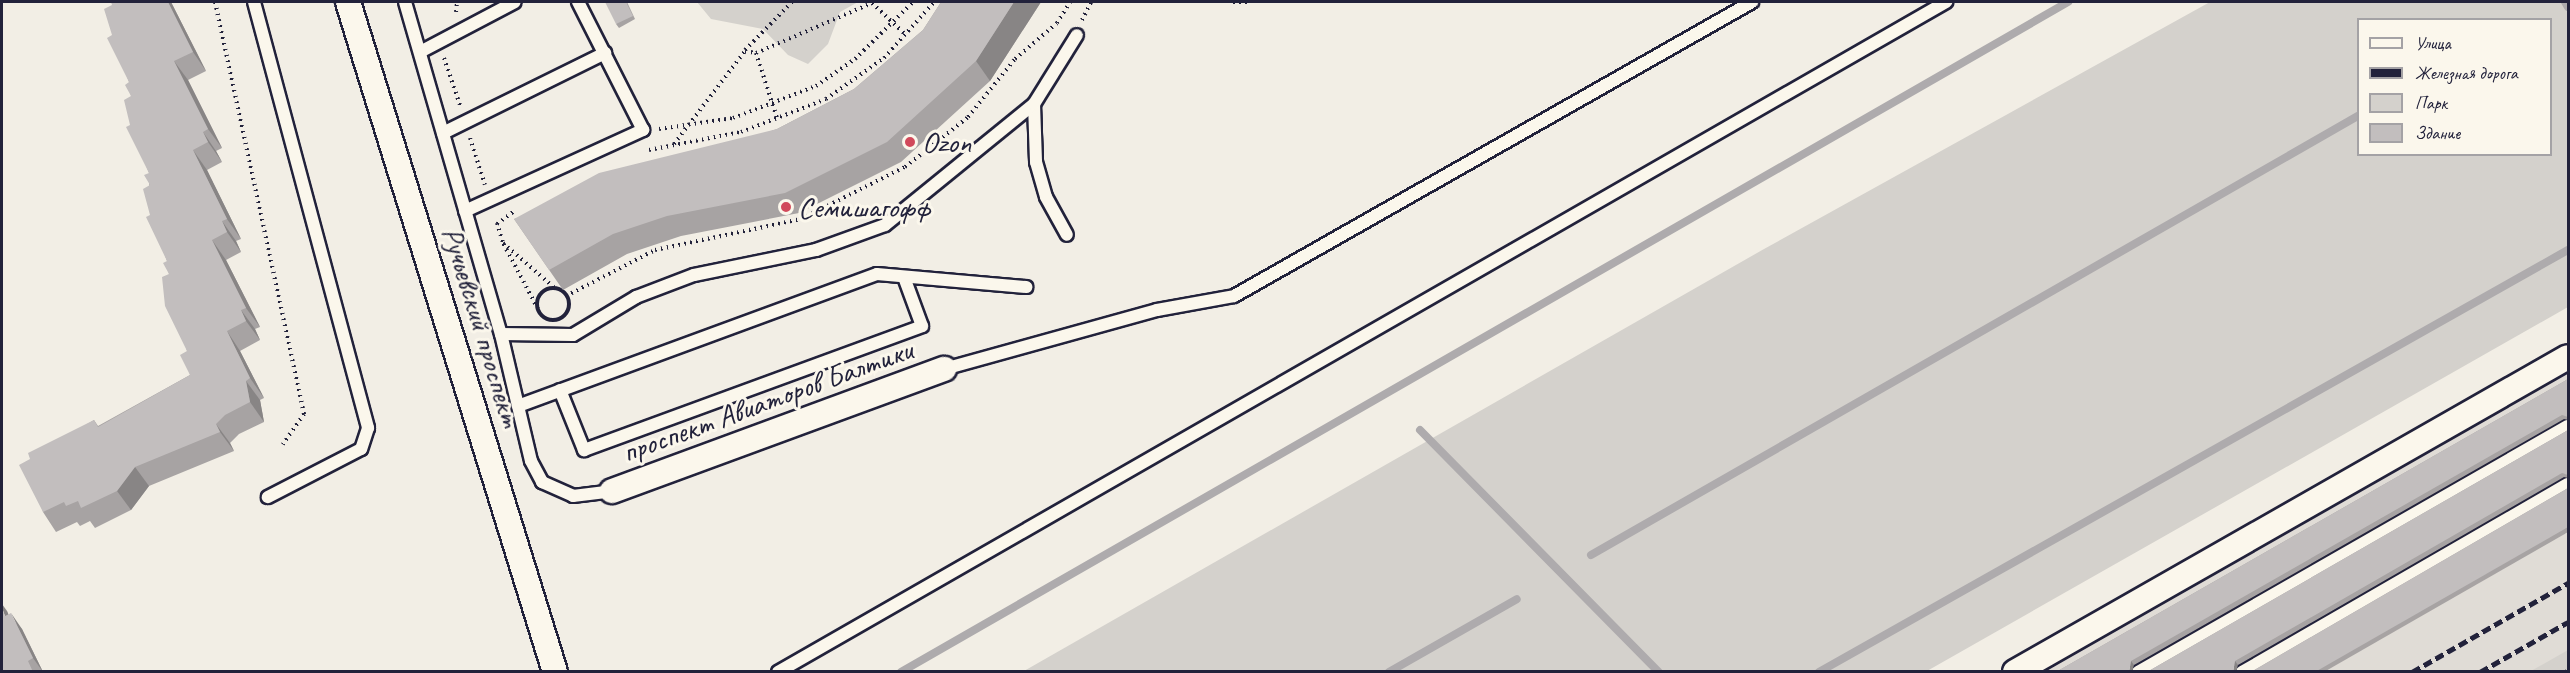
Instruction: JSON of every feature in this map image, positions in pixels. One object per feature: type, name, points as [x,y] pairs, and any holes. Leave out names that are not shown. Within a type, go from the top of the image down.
[{"type":"street","name":"Ручьевский проспект","points":[[348,2],[555,672]]},
{"type":"street","points":[[2015,672],[2568,357]]},
{"type":"street","name":"проспект Авиаторов Балтики","points":[[612,491],[944,369]]},
{"type":"lane","points":[[254,2],[368,428],[362,449],[268,497]]},
{"type":"lane","points":[[405,2],[501,334],[518,406],[522,436],[542,482],[573,496],[612,491]]},
{"type":"lane","points":[[420,52],[515,2]]},
{"type":"lane","points":[[465,211],[643,130],[578,2]]},
{"type":"lane","points":[[944,369],[1157,310],[1234,297],[1752,2]]},
{"type":"lane","points":[[778,672],[1946,2]]},
{"type":"lane","points":[[501,334],[573,335],[636,297],[694,275],[816,250],[885,225],[1034,104],[1077,35]]},
{"type":"lane","points":[[443,134],[605,53]]},
{"type":"lane","points":[[1034,104],[1036,162],[1046,197],[1067,235]]},
{"type":"lane","points":[[518,406],[877,274],[1026,287]]},
{"type":"lane","points":[[560,390],[584,450],[922,326],[904,277]]},
{"type":"lane","points":[[2138,672],[2568,426]]},
{"type":"lane","points":[[2242,672],[2568,484]]},
{"type":"path","points":[[215,2],[304,414],[283,444]]},
{"type":"path","points":[[674,144],[684,126],[745,51],[792,2]]},
{"type":"path","points":[[745,51],[756,53],[872,2],[906,35]]},
{"type":"path","points":[[643,130],[684,126],[774,106],[816,86],[893,24],[913,2]]},
{"type":"path","points":[[640,152],[778,121],[846,88],[906,35],[934,2]]},
{"type":"path","points":[[566,296],[656,250],[801,219],[905,167],[968,117],[1016,59],[1057,23],[1070,2]]},
{"type":"path","points":[[1233,2],[1246,2]]},
{"type":"path","points":[[756,53],[778,121]]},
{"type":"path","points":[[497,224],[519,207]]},
{"type":"path","points":[[503,243],[556,289],[566,296],[568,309],[560,318],[547,319],[538,309],[503,243]]},
{"type":"path","points":[[538,309],[543,292],[556,289]]},
{"type":"shaded area","points":[[2568,373],[2568,671],[2047,671]]},
{"type":"green space","points":[[697,2],[858,2],[840,12],[828,44],[808,64],[788,55],[763,29],[711,19]]},
{"type":"green space","points":[[2210,2],[2568,2],[2568,307],[1927,671],[1024,671],[1764,249]]},
{"type":"green space","points":[[2568,650],[2568,671],[2531,671]]},
{"type":"building","points":[[111,2],[168,2],[193,52],[174,61],[208,129],[203,132],[208,142],[193,150],[227,219],[222,221],[227,232],[212,240],[246,308],[241,310],[246,321],[227,331],[250,378],[246,381],[250,402],[225,415],[216,424],[220,432],[135,467],[117,491],[81,508],[78,501],[66,506],[64,502],[43,512],[19,465],[30,459],[28,453],[94,420],[98,427],[190,375],[180,355],[187,351],[165,306],[162,277],[169,274],[163,263],[167,261],[146,217],[150,215],[143,189],[150,185],[144,175],[149,173],[126,127],[130,125],[124,100],[131,96],[125,85],[129,82],[107,38],[112,35],[104,9],[112,5]]},
{"type":"building","points":[[605,2],[626,2],[633,16],[616,24]]},
{"type":"building","points":[[941,2],[1014,2],[976,61],[887,142],[785,193],[667,216],[613,234],[549,270],[514,219],[599,173],[777,129],[854,89],[923,30]]},
{"type":"building","points":[[2568,379],[2568,417],[2562,415],[2131,661],[2129,672],[2056,672]]},
{"type":"building","points":[[2568,430],[2568,475],[2562,473],[2235,661],[2233,672],[2147,672]]},
{"type":"building","points":[[2568,488],[2568,527],[2315,672],[2251,672]]},
{"type":"building","points":[[2,608],[5,616],[11,613],[33,658],[28,661],[33,672],[2,672]]},
{"type":"waterway","points":[[901,672],[2068,2]]},
{"type":"waterway","points":[[2565,2],[2568,7]]},
{"type":"waterway","points":[[1591,555],[2357,117]]},
{"type":"waterway","points":[[1819,672],[2568,250]]},
{"type":"waterway","points":[[1420,430],[1659,672]]},
{"type":"waterway","points":[[1389,672],[1517,599]]},
{"type":"railway","points":[[2412,672],[2568,583]]},
{"type":"railway","points":[[2480,672],[2568,622]]},
{"type":"place","name":"Ozon","points":[[910,142]]},
{"type":"place","name":"Семишагофф","points":[[786,207]]}]
